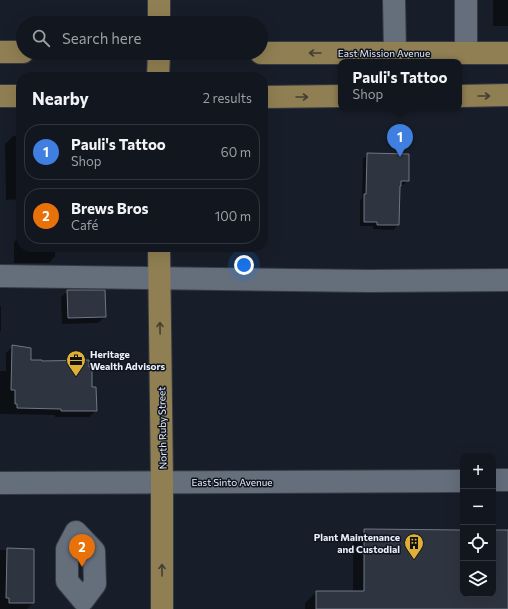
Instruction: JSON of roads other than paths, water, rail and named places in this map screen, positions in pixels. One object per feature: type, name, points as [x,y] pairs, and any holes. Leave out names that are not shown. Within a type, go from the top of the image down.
[{"type":"main road","points":[[159,0],[159,16]]},
{"type":"main road","points":[[0,52],[16,52]]},
{"type":"main road","name":"East Mission Avenue","points":[[268,52],[508,52]]},
{"type":"main road","points":[[158,72],[159,60]]},
{"type":"main road","points":[[462,96],[508,95]]},
{"type":"main road","points":[[0,96],[16,96]]},
{"type":"main road","points":[[268,97],[338,96]]},
{"type":"main road","name":"North Ruby Street","points":[[159,252],[162,609]]},
{"type":"street","points":[[394,0],[395,52]]},
{"type":"street","points":[[466,0],[466,52]]},
{"type":"street","points":[[0,276],[368,281],[508,280]]},
{"type":"street","points":[[496,480],[508,480]]},
{"type":"street","name":"East Sinto Avenue","points":[[0,483],[460,481]]},
{"type":"place","name":"Pauli's Tattoo","points":[[400,157]]},
{"type":"place","name":"Heritage Wealth Advisors","points":[[76,377]]},
{"type":"place","name":"Plant Maintenance and Custodial","points":[[414,560]]},
{"type":"place","name":"Brews Bros","points":[[82,567]]}]
